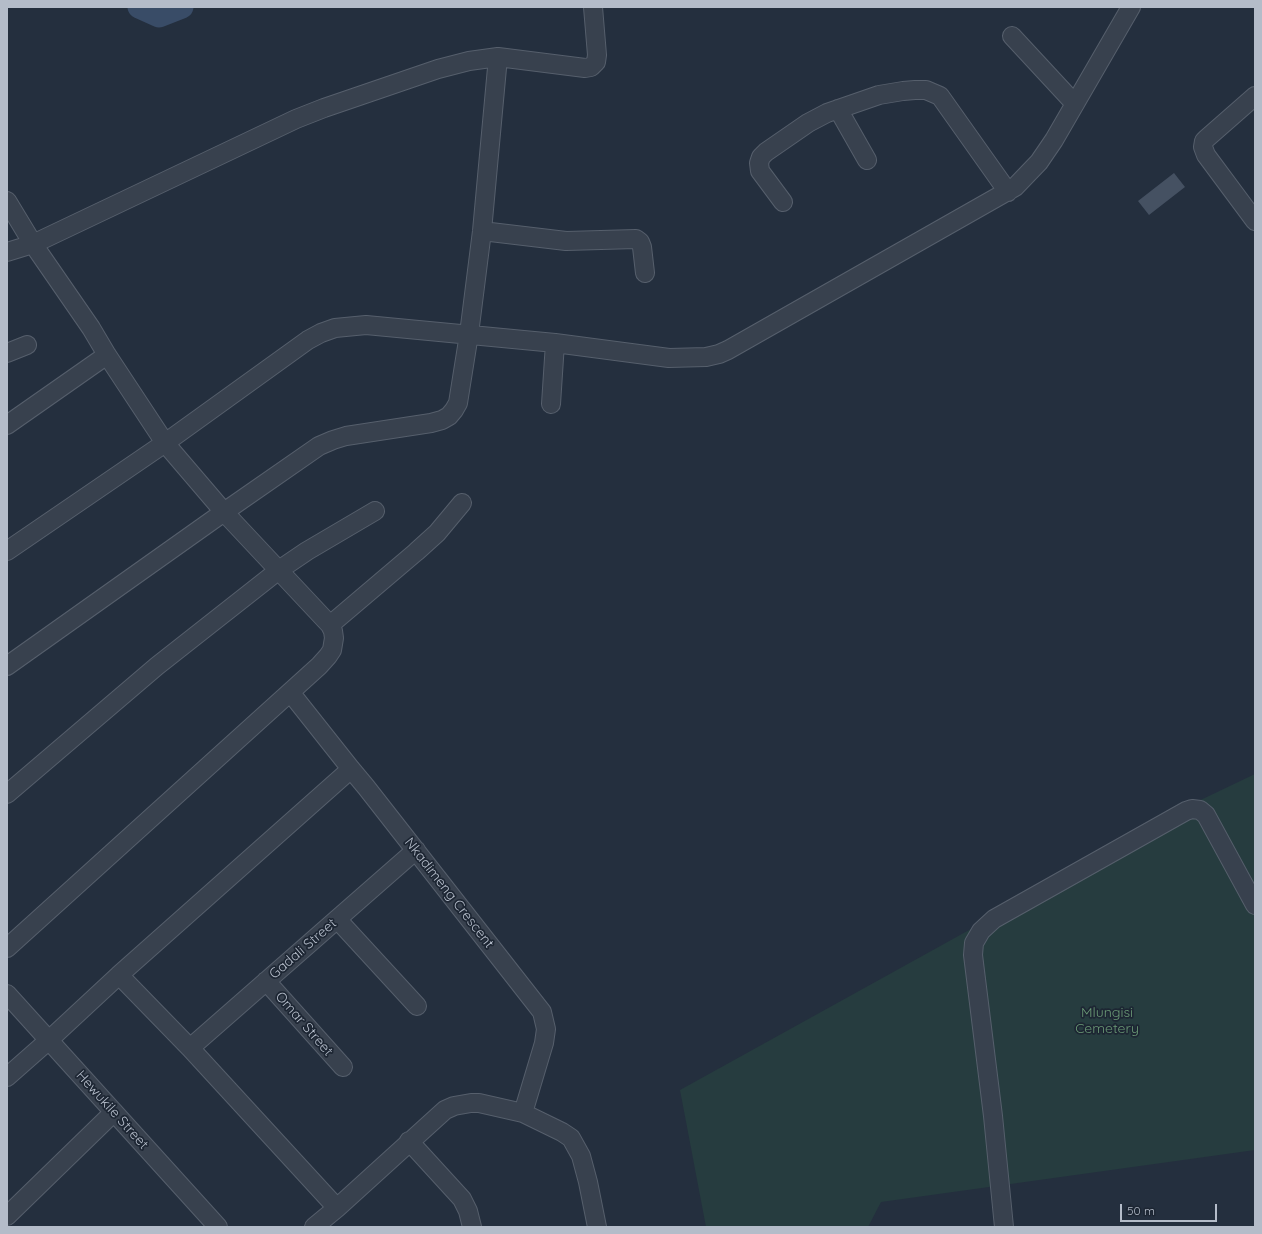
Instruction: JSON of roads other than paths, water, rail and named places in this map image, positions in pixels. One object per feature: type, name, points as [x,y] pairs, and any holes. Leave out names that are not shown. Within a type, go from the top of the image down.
[{"type":"street","points":[[7,252],[33,244],[303,116],[438,69],[469,61],[498,57],[584,68],[591,67],[596,62],[597,55],[593,7]]},
{"type":"street","points":[[7,551],[166,443],[308,340],[335,328],[366,324],[555,343],[669,358],[706,357],[720,354],[1015,187],[1039,162],[1054,140],[1132,7]]},
{"type":"street","points":[[1012,36],[1075,104]]},
{"type":"street","points":[[7,666],[319,446],[333,440],[365,432],[419,426],[442,420],[449,416],[458,403],[469,334],[482,231],[498,57]]},
{"type":"street","points":[[783,202],[761,172],[759,166],[761,157],[766,152],[808,123],[838,109],[879,95],[903,91],[926,90],[937,94],[943,99],[1008,192]]},
{"type":"street","points":[[1255,96],[1204,141],[1203,147],[1206,155],[1255,221]]},
{"type":"street","points":[[838,109],[867,160]]},
{"type":"street","points":[[7,201],[33,244],[91,328],[107,355],[166,443],[224,512],[330,624],[334,638],[332,650],[319,666],[7,948]]},
{"type":"street","points":[[482,231],[566,241],[636,239],[640,242],[642,247],[645,273]]},
{"type":"street","points":[[551,404],[555,343]]},
{"type":"street","points":[[7,352],[27,344]]},
{"type":"street","points":[[7,425],[107,355]]},
{"type":"street","points":[[330,624],[437,533],[462,503]]},
{"type":"street","points":[[7,794],[157,666],[279,570],[307,551],[375,511]]},
{"type":"street","name":"Nkadimeng Crescent","points":[[290,692],[416,850],[542,1012],[546,1029],[544,1043],[523,1113]]},
{"type":"street","points":[[7,1077],[119,975],[351,769]]},
{"type":"street","points":[[1004,1227],[993,1116],[973,955],[974,943],[981,931],[994,919],[1192,809],[1200,810],[1206,815],[1255,905]]},
{"type":"street","name":"Gadali Street","points":[[190,1048],[416,850]]},
{"type":"street","points":[[337,918],[417,1006]]},
{"type":"street","points":[[119,975],[190,1048],[337,1208]]},
{"type":"street","name":"Omar Street","points":[[266,981],[343,1067]]},
{"type":"street","name":"Hewukile Street","points":[[7,994],[218,1227]]},
{"type":"street","points":[[314,1227],[445,1110],[462,1104],[479,1103],[523,1113],[571,1138],[580,1156],[588,1182],[597,1227]]},
{"type":"street","points":[[7,1216],[114,1112]]},
{"type":"street","points":[[410,1141],[462,1199],[468,1212],[472,1227]]},
{"type":"waterway","points":[[139,7],[159,16],[182,7]]},
{"type":"park label","name":"Mlungisi Cemetery","points":[[1107,1022]]}]
